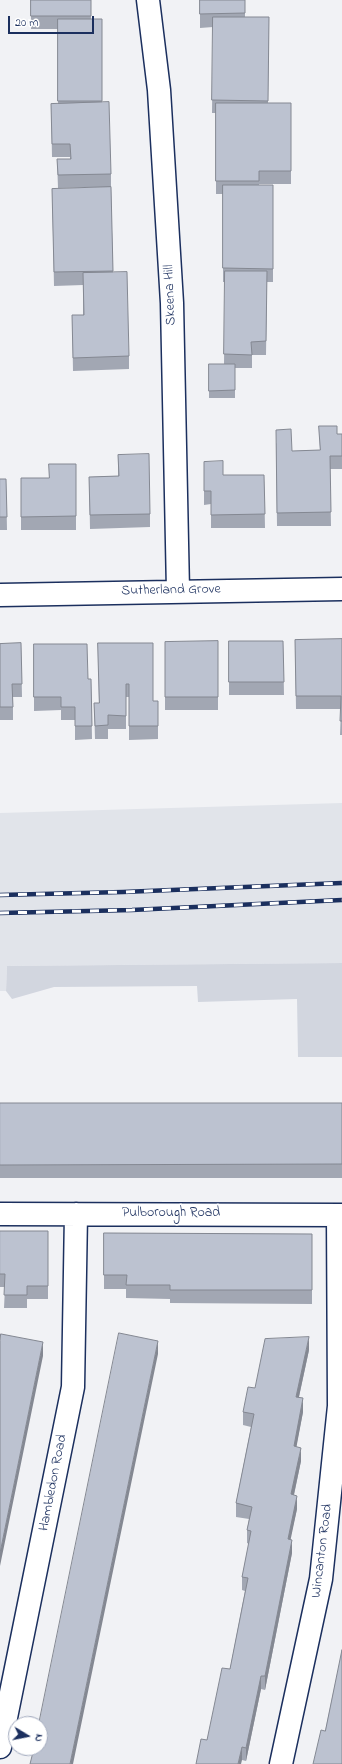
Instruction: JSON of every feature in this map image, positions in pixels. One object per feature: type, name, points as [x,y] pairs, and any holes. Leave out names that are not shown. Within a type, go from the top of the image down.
[{"type":"street","name":"Skeena Hill","points":[[148,0],[159,90],[172,302],[178,591]]},
{"type":"street","name":"Sutherland Grove","points":[[0,595],[342,589]]},
{"type":"street","name":"Pulborough Road","points":[[0,1214],[340,1215]]},
{"type":"street","name":"Hambledon Road","points":[[0,1747],[73,1387],[76,1214]]},
{"type":"street","name":"Wincanton Road","points":[[281,1764],[321,1580],[339,1406],[340,1215]]},
{"type":"shaded area","points":[[342,803],[342,963],[7,966],[6,991],[0,991],[0,813]]},
{"type":"shaded area","points":[[342,963],[342,1057],[298,1057],[297,999],[198,1002],[197,986],[54,987],[12,999],[6,991],[7,966]]},
{"type":"building","points":[[31,0],[91,0],[91,16],[31,16]]},
{"type":"building","points":[[200,0],[245,0],[245,13],[200,14]]},
{"type":"building","points":[[213,17],[269,17],[268,101],[212,100]]},
{"type":"building","points":[[58,19],[102,19],[102,101],[58,101]]},
{"type":"building","points":[[109,102],[111,174],[58,175],[57,159],[71,159],[70,144],[52,144],[51,104]]},
{"type":"building","points":[[216,103],[291,103],[291,171],[259,171],[259,181],[216,181]]},
{"type":"building","points":[[223,185],[273,185],[273,269],[223,268]]},
{"type":"building","points":[[111,187],[113,271],[54,272],[52,189]]},
{"type":"building","points":[[225,271],[267,271],[266,341],[251,342],[252,355],[224,354]]},
{"type":"building","points":[[127,272],[129,356],[73,358],[72,315],[84,315],[83,273]]},
{"type":"building","points":[[209,364],[235,364],[235,390],[209,391]]},
{"type":"building","points":[[319,426],[337,426],[337,434],[342,434],[342,456],[330,456],[331,512],[277,513],[276,430],[291,429],[292,451],[320,450]]},
{"type":"building","points":[[149,454],[150,514],[90,515],[89,477],[119,476],[118,455]]},
{"type":"building","points":[[223,461],[223,475],[264,475],[265,514],[211,515],[211,491],[204,491],[204,462]]},
{"type":"building","points":[[49,464],[76,464],[76,516],[21,517],[21,478],[49,478]]},
{"type":"building","points":[[0,479],[6,479],[7,517],[0,517]]},
{"type":"building","points":[[342,639],[342,721],[340,721],[341,696],[296,696],[295,640]]},
{"type":"building","points":[[218,641],[218,697],[165,697],[165,642]]},
{"type":"building","points":[[229,641],[283,641],[284,682],[229,682]]},
{"type":"building","points":[[21,643],[22,684],[12,684],[13,707],[0,707],[0,644]]},
{"type":"building","points":[[98,643],[153,643],[153,701],[158,701],[158,726],[129,726],[129,684],[126,684],[126,716],[108,715],[108,725],[95,726],[94,703],[99,703]]},
{"type":"building","points":[[34,644],[87,644],[88,679],[91,679],[92,726],[75,726],[75,707],[61,707],[61,697],[34,697]]},
{"type":"building","points":[[0,1103],[342,1103],[342,1164],[0,1165]]},
{"type":"building","points":[[0,1231],[48,1231],[48,1286],[27,1286],[27,1295],[4,1295],[5,1274],[0,1274]]},
{"type":"building","points":[[104,1233],[312,1234],[312,1290],[170,1290],[170,1285],[126,1285],[127,1275],[104,1275]]},
{"type":"building","points":[[119,1333],[158,1341],[70,1764],[30,1764],[32,1756],[48,1756],[48,1716],[41,1716]]},
{"type":"building","points":[[1,1334],[43,1342],[0,1553],[0,1341]]},
{"type":"building","points":[[309,1337],[296,1397],[303,1398],[294,1446],[301,1448],[291,1494],[297,1496],[288,1539],[292,1540],[265,1676],[261,1676],[246,1748],[242,1747],[238,1764],[196,1764],[201,1739],[207,1740],[222,1668],[230,1669],[248,1578],[242,1577],[251,1531],[247,1530],[252,1507],[236,1503],[254,1414],[243,1412],[248,1387],[255,1388],[265,1339]]},
{"type":"building","points":[[342,1650],[342,1764],[313,1764],[321,1730],[325,1731]]},
{"type":"railway","points":[[0,895],[123,892],[342,883]]},
{"type":"railway","points":[[0,913],[132,910],[342,900]]}]
